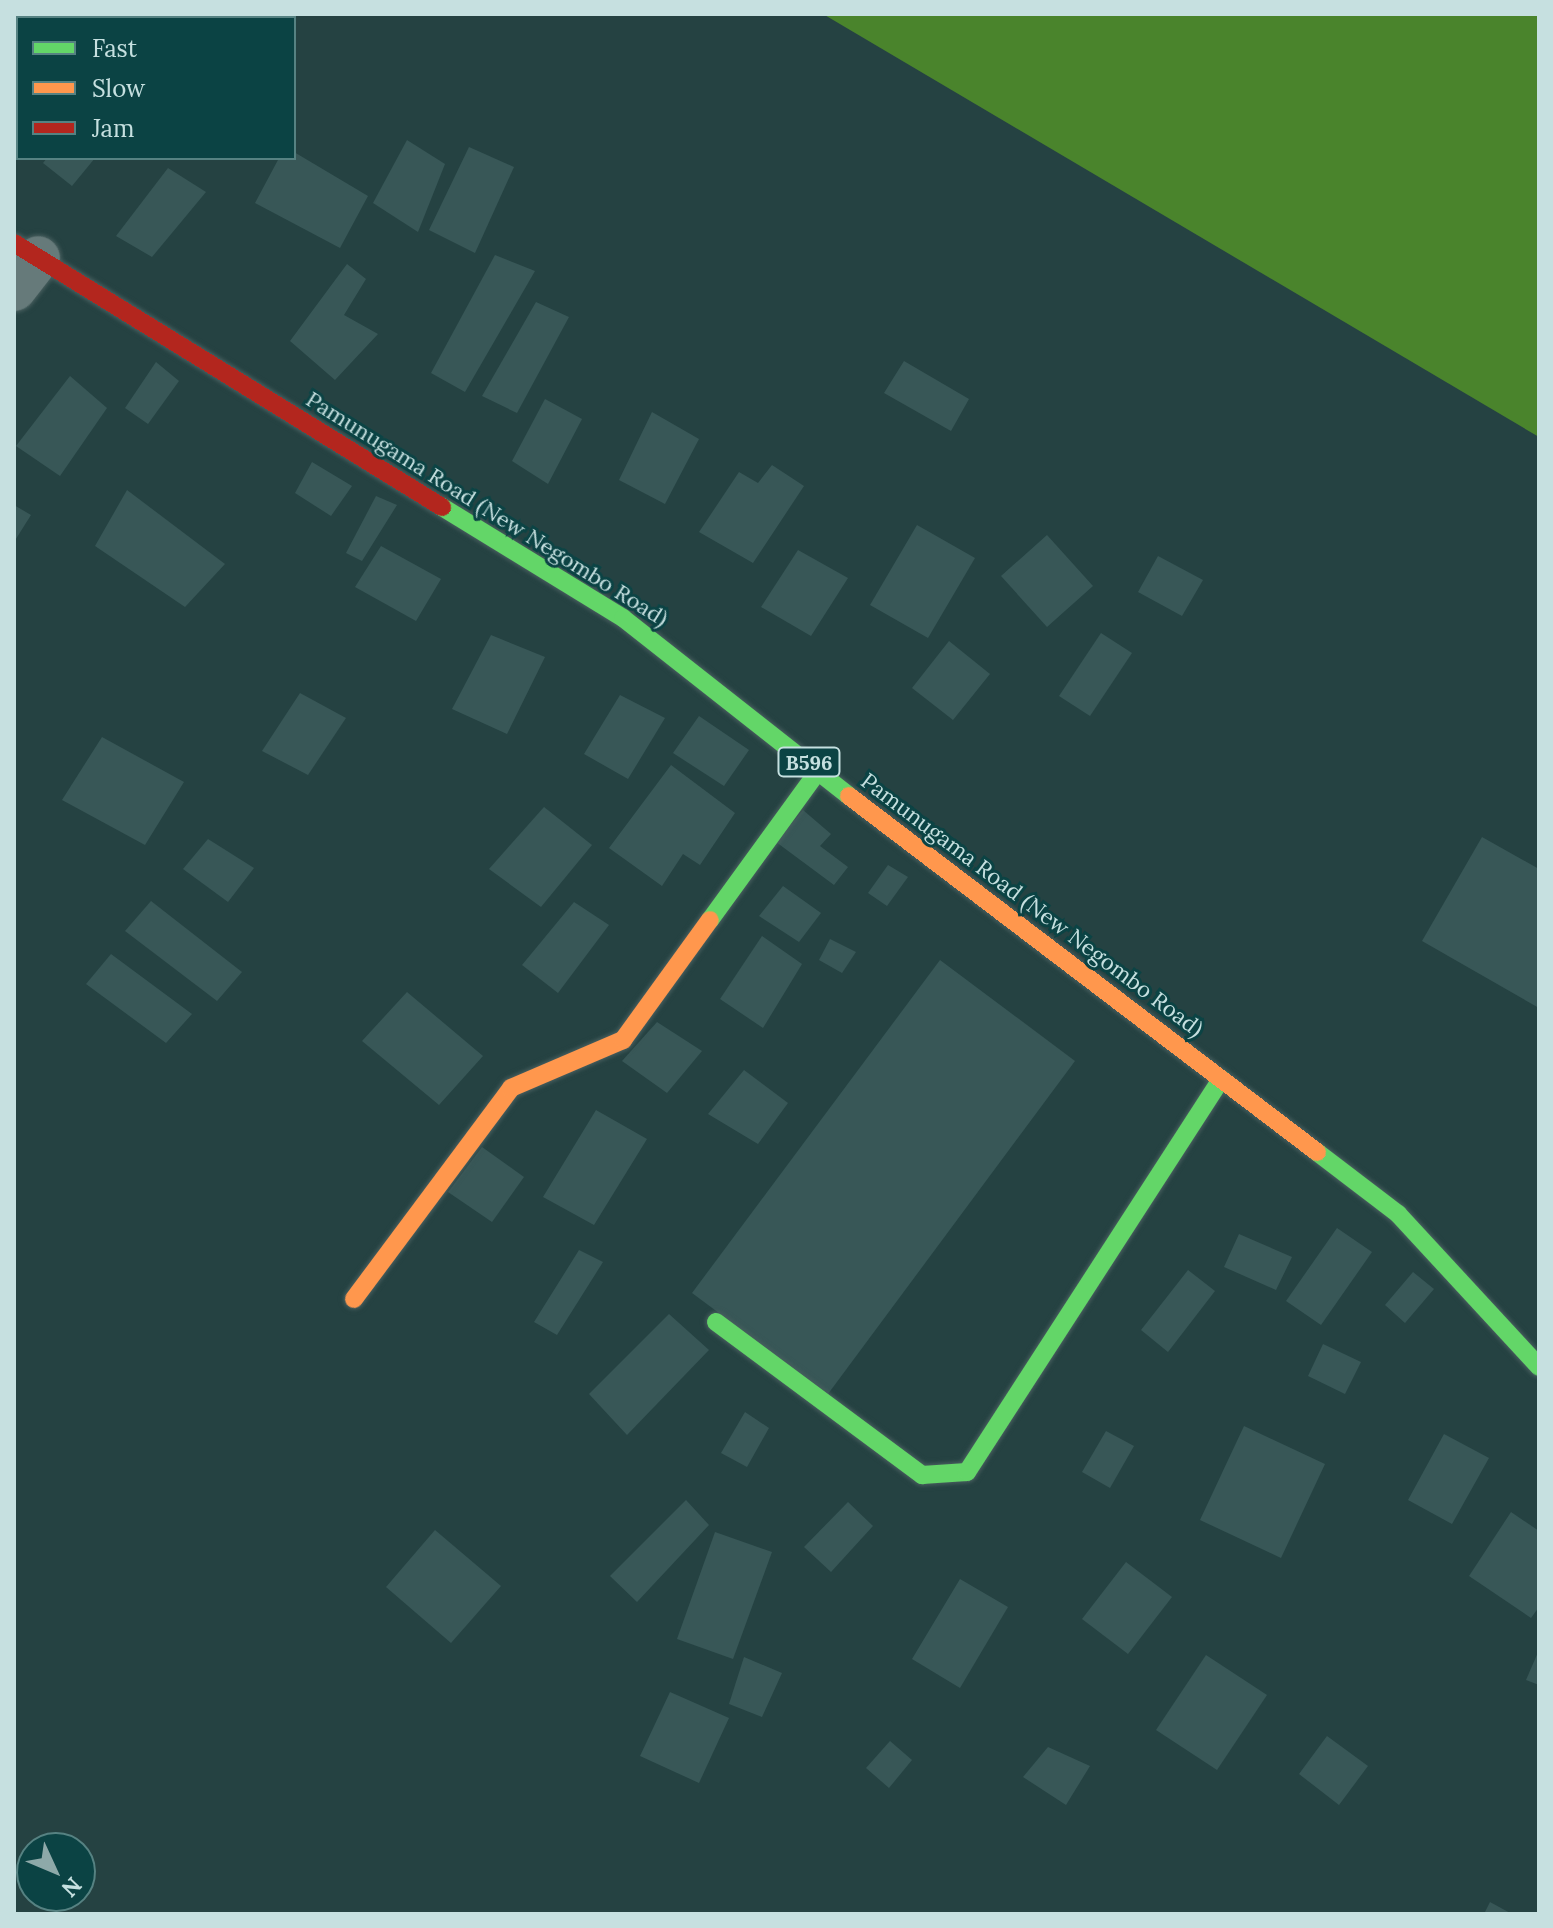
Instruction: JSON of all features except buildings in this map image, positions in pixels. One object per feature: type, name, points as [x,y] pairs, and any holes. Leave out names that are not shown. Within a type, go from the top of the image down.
[{"type":"main road","name":"Pamunugama Road (New Negombo Road)","points":[[22,264],[623,618],[1398,1214],[1539,1367]]},
{"type":"main road","points":[[354,1299],[511,1088],[623,1040],[819,770]]},
{"type":"main road","points":[[716,1322],[922,1475],[967,1472],[1221,1079]]},
{"type":"shaded area","points":[[823,14],[1539,14],[1539,437]]},
{"type":"traffic: fast","points":[[442,507],[623,618],[849,796]]},
{"type":"traffic: fast","points":[[710,920],[819,770]]},
{"type":"traffic: fast","points":[[716,1322],[922,1475],[967,1472],[1221,1079]]},
{"type":"traffic: fast","points":[[1317,1152],[1398,1214],[1539,1367]]},
{"type":"traffic: slow","points":[[849,796],[1317,1152]]},
{"type":"traffic: slow","points":[[354,1299],[511,1088],[623,1040],[710,920]]},
{"type":"traffic: jam","points":[[14,243],[442,507]]}]
